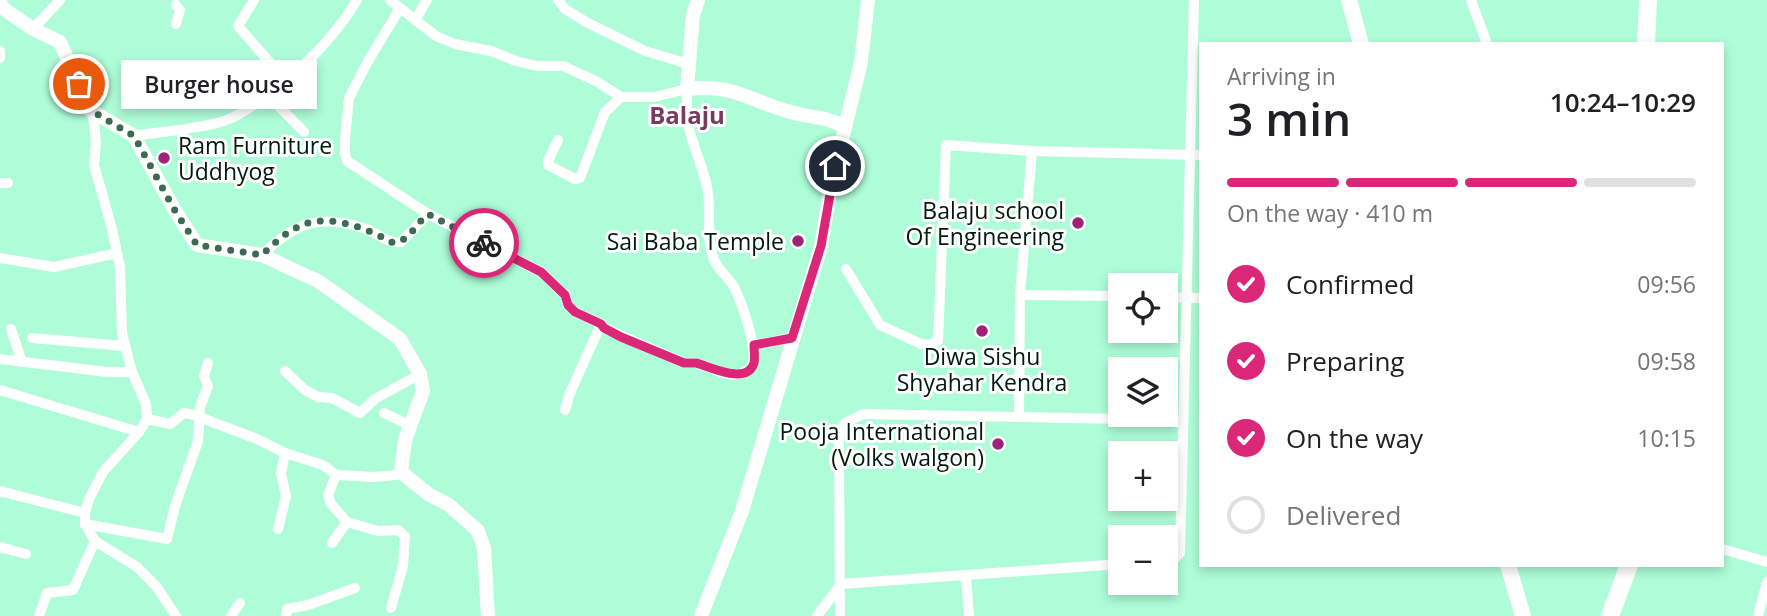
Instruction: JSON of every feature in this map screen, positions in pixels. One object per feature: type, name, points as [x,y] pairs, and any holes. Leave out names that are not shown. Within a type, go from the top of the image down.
[{"type":"highway","points":[[1646,42],[1648,0]]},
{"type":"highway","points":[[1610,614],[1628,567]]},
{"type":"main road","points":[[1349,0],[1360,42]]},
{"type":"main road","points":[[1509,567],[1523,616]]},
{"type":"street","points":[[38,24],[60,0]]},
{"type":"street","points":[[254,0],[239,26],[287,82]]},
{"type":"street","points":[[134,136],[208,126],[228,120],[287,82],[319,52],[343,23],[356,0]]},
{"type":"street","points":[[390,0],[436,36],[455,44],[491,51],[537,66],[563,66],[596,81],[621,97],[654,97],[687,89],[716,87],[740,92],[786,111],[832,119],[845,127]]},
{"type":"street","points":[[415,20],[427,0]]},
{"type":"street","points":[[558,0],[565,9],[586,22],[645,51],[688,64]]},
{"type":"street","points":[[400,8],[349,98],[345,154],[352,166],[393,189],[428,214],[541,272],[565,295],[568,305],[575,312],[604,328],[675,360],[742,374],[752,367],[755,361],[754,345],[734,288],[713,257],[709,195],[690,133],[688,64],[693,15],[698,0]]},
{"type":"street","points":[[701,616],[742,511],[821,246],[831,185],[860,62],[867,0]]},
{"type":"street","points":[[1178,555],[1194,0]]},
{"type":"street","points":[[1471,0],[1485,42]]},
{"type":"street","points":[[176,5],[180,10],[176,24]]},
{"type":"street","points":[[1,9],[38,24],[60,42],[94,121],[94,165],[120,267],[121,334],[132,372],[142,392],[147,419],[139,432],[103,472],[85,519],[95,541],[137,568],[156,586],[176,616]]},
{"type":"street","points":[[0,51],[0,58]]},
{"type":"street","points":[[268,95],[304,132]]},
{"type":"street","points":[[558,140],[548,165],[575,179],[580,178],[605,112],[621,97]]},
{"type":"street","points":[[90,110],[134,136],[197,245],[262,255],[318,281],[400,340],[420,374],[422,391],[409,425],[401,472]]},
{"type":"street","points":[[846,269],[880,325],[929,345],[938,341],[946,145],[1032,151],[1199,155]]},
{"type":"street","points":[[1019,417],[1020,295],[1032,151]]},
{"type":"street","points":[[262,255],[286,234],[305,223],[326,221],[366,229],[393,243],[401,242],[428,214]]},
{"type":"street","points":[[0,258],[54,267],[117,253]]},
{"type":"street","points":[[1020,295],[1108,296]]},
{"type":"street","points":[[1178,297],[1199,298]]},
{"type":"street","points":[[565,410],[601,324]]},
{"type":"street","points":[[11,329],[22,362]]},
{"type":"street","points":[[32,338],[125,346]]},
{"type":"street","points":[[754,345],[792,338]]},
{"type":"street","points":[[0,359],[107,372],[132,372]]},
{"type":"street","points":[[0,491],[85,519],[167,539],[175,506],[198,441],[199,416],[208,386],[204,376],[208,363]]},
{"type":"street","points":[[285,371],[304,390],[318,397],[332,398],[360,413],[375,399],[420,374]]},
{"type":"street","points":[[0,390],[139,432]]},
{"type":"street","points":[[147,419],[170,424],[184,414],[199,416],[285,453],[323,465],[336,475],[373,477],[401,472]]},
{"type":"street","points":[[384,414],[409,425]]},
{"type":"street","points":[[840,616],[839,437],[845,423],[863,414],[1181,420]]},
{"type":"street","points":[[278,529],[286,496],[281,474],[285,453]]},
{"type":"street","points":[[401,472],[428,494],[449,505],[478,531],[484,548],[488,616]]},
{"type":"street","points":[[336,475],[328,495],[331,504],[347,523],[378,531],[398,530],[405,536],[403,566],[391,608]]},
{"type":"street","points":[[332,543],[347,523]]},
{"type":"street","points":[[39,616],[47,593],[73,590],[95,541]]},
{"type":"street","points":[[0,547],[26,554]]},
{"type":"street","points":[[1724,550],[1767,562]]},
{"type":"street","points":[[817,616],[841,584],[1108,565]]},
{"type":"street","points":[[966,576],[970,616]]},
{"type":"street","points":[[1758,616],[1767,582]]},
{"type":"street","points":[[286,616],[288,609],[355,588]]},
{"type":"street","points":[[231,616],[240,603]]},
{"type":"way so far","points":[[79,84],[90,110],[134,136],[197,245],[262,255],[286,234],[305,223],[326,221],[366,229],[398,243],[408,237],[419,221],[428,214],[484,243]]},
{"type":"place","name":"Burger house","points":[[79,84]]},
{"type":"place","name":"Ram Furniture Uddhyog","points":[[164,158]]},
{"type":"place","name":"Balaju school Of Engineering","points":[[1078,223]]},
{"type":"place","name":"Sai Baba Temple","points":[[798,241]]},
{"type":"place","name":"Diwa Sishu Shyahar Kendra","points":[[982,331]]},
{"type":"place","name":"Pooja International (Volks walgon)","points":[[998,444]]},
{"type":"district","name":"Balaju","points":[[687,114]]},
{"type":"route","points":[[484,243],[541,272],[565,295],[568,305],[575,312],[621,337],[680,362],[694,362],[714,370],[742,374],[752,367],[755,361],[754,345],[792,338],[821,246],[835,166]]}]
